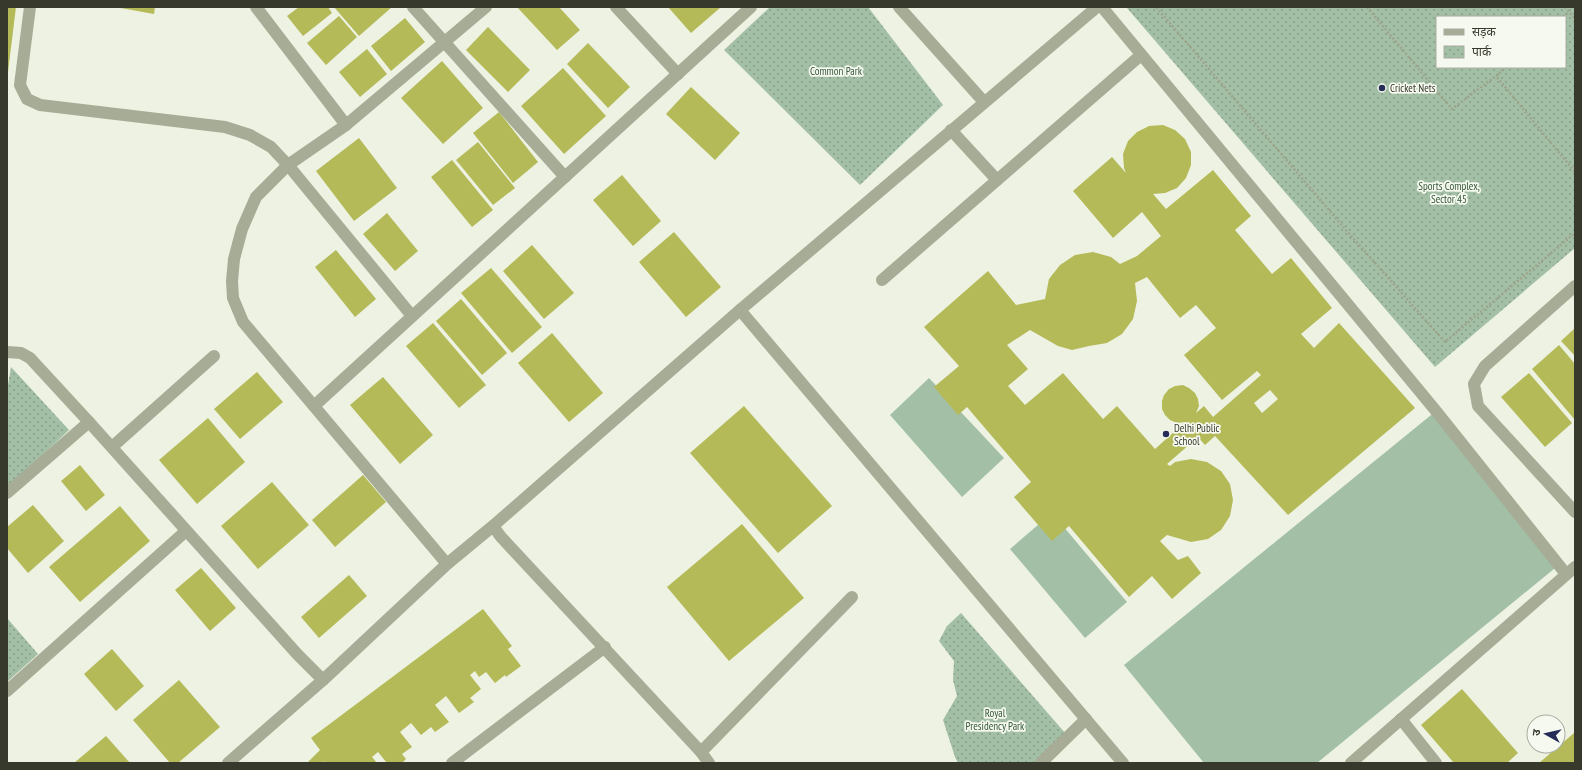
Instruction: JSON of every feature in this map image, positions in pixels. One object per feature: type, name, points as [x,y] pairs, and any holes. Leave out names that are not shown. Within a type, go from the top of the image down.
[{"type":"street","points":[[30,7],[20,85],[27,99],[40,105],[225,127],[250,135],[271,147],[288,165],[412,316]]},
{"type":"street","points":[[256,7],[346,125]]},
{"type":"street","points":[[413,7],[565,177]]},
{"type":"street","points":[[447,564],[242,322],[233,298],[232,281],[234,259],[242,229],[256,197],[288,165],[346,125],[486,7]]},
{"type":"street","points":[[616,7],[678,74]]},
{"type":"street","points":[[314,406],[751,7]]},
{"type":"street","points":[[899,7],[984,102]]},
{"type":"street","points":[[228,763],[323,680],[447,564],[493,526],[740,310],[1097,7]]},
{"type":"street","points":[[1102,7],[1436,411],[1571,570],[1351,763]]},
{"type":"street","points":[[882,280],[1142,56]]},
{"type":"street","points":[[951,130],[997,180]]},
{"type":"street","points":[[1575,286],[1485,366],[1474,384],[1478,406],[1575,512]]},
{"type":"street","points":[[740,310],[1124,763]]},
{"type":"street","points":[[7,352],[21,353],[30,358],[90,422],[293,649],[323,680]]},
{"type":"street","points":[[112,448],[214,356]]},
{"type":"street","points":[[7,493],[90,422]]},
{"type":"street","points":[[493,526],[501,537],[605,647],[701,752],[709,763]]},
{"type":"street","points":[[7,691],[186,531]]},
{"type":"street","points":[[701,752],[852,597]]},
{"type":"street","points":[[452,763],[605,647]]},
{"type":"street","points":[[1041,763],[1086,719]]},
{"type":"street","points":[[1401,719],[1436,763]]},
{"type":"path","points":[[1158,7],[1156,8],[1346,230],[1445,342],[1575,233]]},
{"type":"path","points":[[1367,7],[1452,109],[1506,68]]},
{"type":"path","points":[[1564,7],[1575,19]]},
{"type":"path","points":[[1565,16],[1569,12]]},
{"type":"path","points":[[1496,76],[1575,172]]},
{"type":"green space","name":"Common Park","points":[[770,7],[868,7],[943,105],[860,185],[724,50]]},
{"type":"green space","name":"Sports Complex, Sector 45","points":[[1128,7],[1575,7],[1575,248],[1435,367],[1127,8]]},
{"type":"green space","points":[[11,367],[69,430],[7,489],[7,391]]},
{"type":"green space","points":[[929,378],[1004,458],[962,497],[890,415]]},
{"type":"green space","points":[[1436,411],[1560,564],[1317,763],[1204,763],[1124,665]]},
{"type":"green space","points":[[1052,513],[1127,602],[1085,638],[1010,549]]},
{"type":"green space","name":"Royal Presidency Park","points":[[961,613],[1066,734],[1034,763],[958,763],[955,757],[943,720],[957,696],[953,680],[954,661],[939,641],[947,626]]},
{"type":"green space","points":[[7,618],[38,654],[7,682]]},
{"type":"building","points":[[7,7],[16,7],[8,72],[7,72]]},
{"type":"building","points":[[115,7],[155,7],[154,14]]},
{"type":"building","points":[[299,7],[328,7],[332,13],[303,36],[287,16]]},
{"type":"building","points":[[334,7],[392,7],[359,36]]},
{"type":"building","points":[[517,7],[559,7],[580,30],[557,50]]},
{"type":"building","points":[[668,7],[721,7],[691,33]]},
{"type":"building","points":[[339,16],[357,37],[326,65],[307,43]]},
{"type":"building","points":[[405,18],[425,42],[391,71],[371,46]]},
{"type":"building","points":[[488,27],[530,70],[508,92],[466,50]]},
{"type":"building","points":[[588,43],[630,87],[608,108],[567,64]]},
{"type":"building","points":[[367,49],[387,74],[360,97],[339,72]]},
{"type":"building","points":[[442,61],[483,108],[443,144],[401,98]]},
{"type":"building","points":[[563,68],[606,116],[564,154],[521,106]]},
{"type":"building","points":[[691,87],[740,133],[715,160],[666,114]]},
{"type":"building","points":[[499,112],[538,162],[513,183],[473,133]]},
{"type":"building","points":[[1163,125],[1175,130],[1185,139],[1191,152],[1191,165],[1186,178],[1177,188],[1165,193],[1153,194],[1166,209],[1213,170],[1251,216],[1235,230],[1272,274],[1291,258],[1332,308],[1301,334],[1314,348],[1339,323],[1415,408],[1288,515],[1215,436],[1205,445],[1198,437],[1167,464],[1170,466],[1175,462],[1191,459],[1207,462],[1221,471],[1230,484],[1233,500],[1230,516],[1221,530],[1208,539],[1191,542],[1167,535],[1160,541],[1178,560],[1188,556],[1201,573],[1172,599],[1152,576],[1129,597],[1069,526],[1052,541],[1014,497],[1031,482],[967,407],[958,415],[934,387],[959,366],[924,327],[988,271],[1016,305],[1045,299],[1049,279],[1060,265],[1075,255],[1093,252],[1111,257],[1120,264],[1137,256],[1161,236],[1142,212],[1113,238],[1073,191],[1112,157],[1126,173],[1123,154],[1128,141],[1137,132],[1149,126]],"holes":[[[1147,277],[1180,318],[1196,305],[1216,328],[1184,355],[1222,400],[1257,371],[1261,375],[1213,417],[1204,406],[1196,413],[1199,406],[1198,399],[1195,393],[1189,388],[1183,385],[1175,386],[1169,389],[1164,395],[1162,409],[1170,420],[1177,423],[1185,422],[1155,449],[1117,406],[1103,419],[1063,373],[1025,405],[1008,386],[1028,369],[1007,345],[1030,330],[1058,346],[1072,350],[1107,343],[1122,334],[1133,319],[1137,301],[1135,283]],[[1270,390],[1278,399],[1262,413],[1254,403]]]},
{"type":"building","points":[[359,138],[397,188],[354,221],[316,171]]},
{"type":"building","points":[[478,142],[515,188],[493,205],[456,160]]},
{"type":"building","points":[[452,160],[493,210],[472,227],[431,177]]},
{"type":"building","points":[[622,175],[661,221],[633,246],[593,200]]},
{"type":"building","points":[[387,213],[418,251],[395,271],[363,234]]},
{"type":"building","points":[[674,232],[721,287],[686,317],[639,262]]},
{"type":"building","points":[[532,245],[574,293],[544,319],[503,271]]},
{"type":"building","points":[[336,250],[376,299],[355,317],[315,267]]},
{"type":"building","points":[[491,268],[542,327],[512,353],[461,293]]},
{"type":"building","points":[[461,299],[507,353],[482,375],[436,321]]},
{"type":"building","points":[[433,323],[486,385],[459,408],[406,346]]},
{"type":"building","points":[[1575,328],[1575,356],[1561,341]]},
{"type":"building","points":[[552,333],[603,393],[569,422],[518,363]]},
{"type":"building","points":[[1559,345],[1575,364],[1575,420],[1532,369]]},
{"type":"building","points":[[257,372],[283,402],[240,439],[214,409]]},
{"type":"building","points":[[1529,373],[1572,423],[1545,447],[1501,397]]},
{"type":"building","points":[[383,377],[433,435],[400,464],[350,405]]},
{"type":"building","points":[[744,406],[832,506],[778,553],[690,453]]},
{"type":"building","points":[[208,418],[245,462],[197,504],[159,460]]},
{"type":"building","points":[[80,465],[105,495],[86,511],[61,481]]},
{"type":"building","points":[[363,475],[386,502],[335,547],[312,520]]},
{"type":"building","points":[[272,482],[309,525],[258,569],[221,526]]},
{"type":"building","points":[[33,505],[64,541],[28,573],[7,548],[7,527]]},
{"type":"building","points":[[120,506],[150,541],[80,602],[49,567]]},
{"type":"building","points":[[742,524],[804,598],[729,661],[667,587]]},
{"type":"building","points":[[201,568],[236,608],[210,631],[175,590]]},
{"type":"building","points":[[349,575],[367,596],[319,638],[301,617]]},
{"type":"building","points":[[483,609],[512,646],[508,649],[521,666],[506,677],[505,675],[495,683],[486,672],[479,677],[475,671],[470,675],[481,689],[470,698],[474,702],[459,713],[446,696],[435,705],[449,722],[435,732],[431,727],[421,735],[411,723],[400,732],[412,747],[402,754],[406,759],[402,763],[387,763],[378,752],[372,757],[377,763],[325,763],[323,761],[323,763],[307,763],[320,750],[311,738]]},
{"type":"building","points":[[112,649],[144,686],[116,711],[84,674]]},
{"type":"building","points":[[179,680],[220,727],[178,763],[170,763],[133,720]]},
{"type":"building","points":[[1462,689],[1518,753],[1507,763],[1454,763],[1421,725]]},
{"type":"building","points":[[1574,733],[1575,734],[1575,763],[1539,763],[1550,754],[1566,754],[1566,740]]},
{"type":"building","points":[[106,736],[130,763],[74,763]]},
{"type":"place","name":"Cricket Nets","points":[[1382,88]]},
{"type":"place","name":"Delhi Public School","points":[[1166,434]]}]
